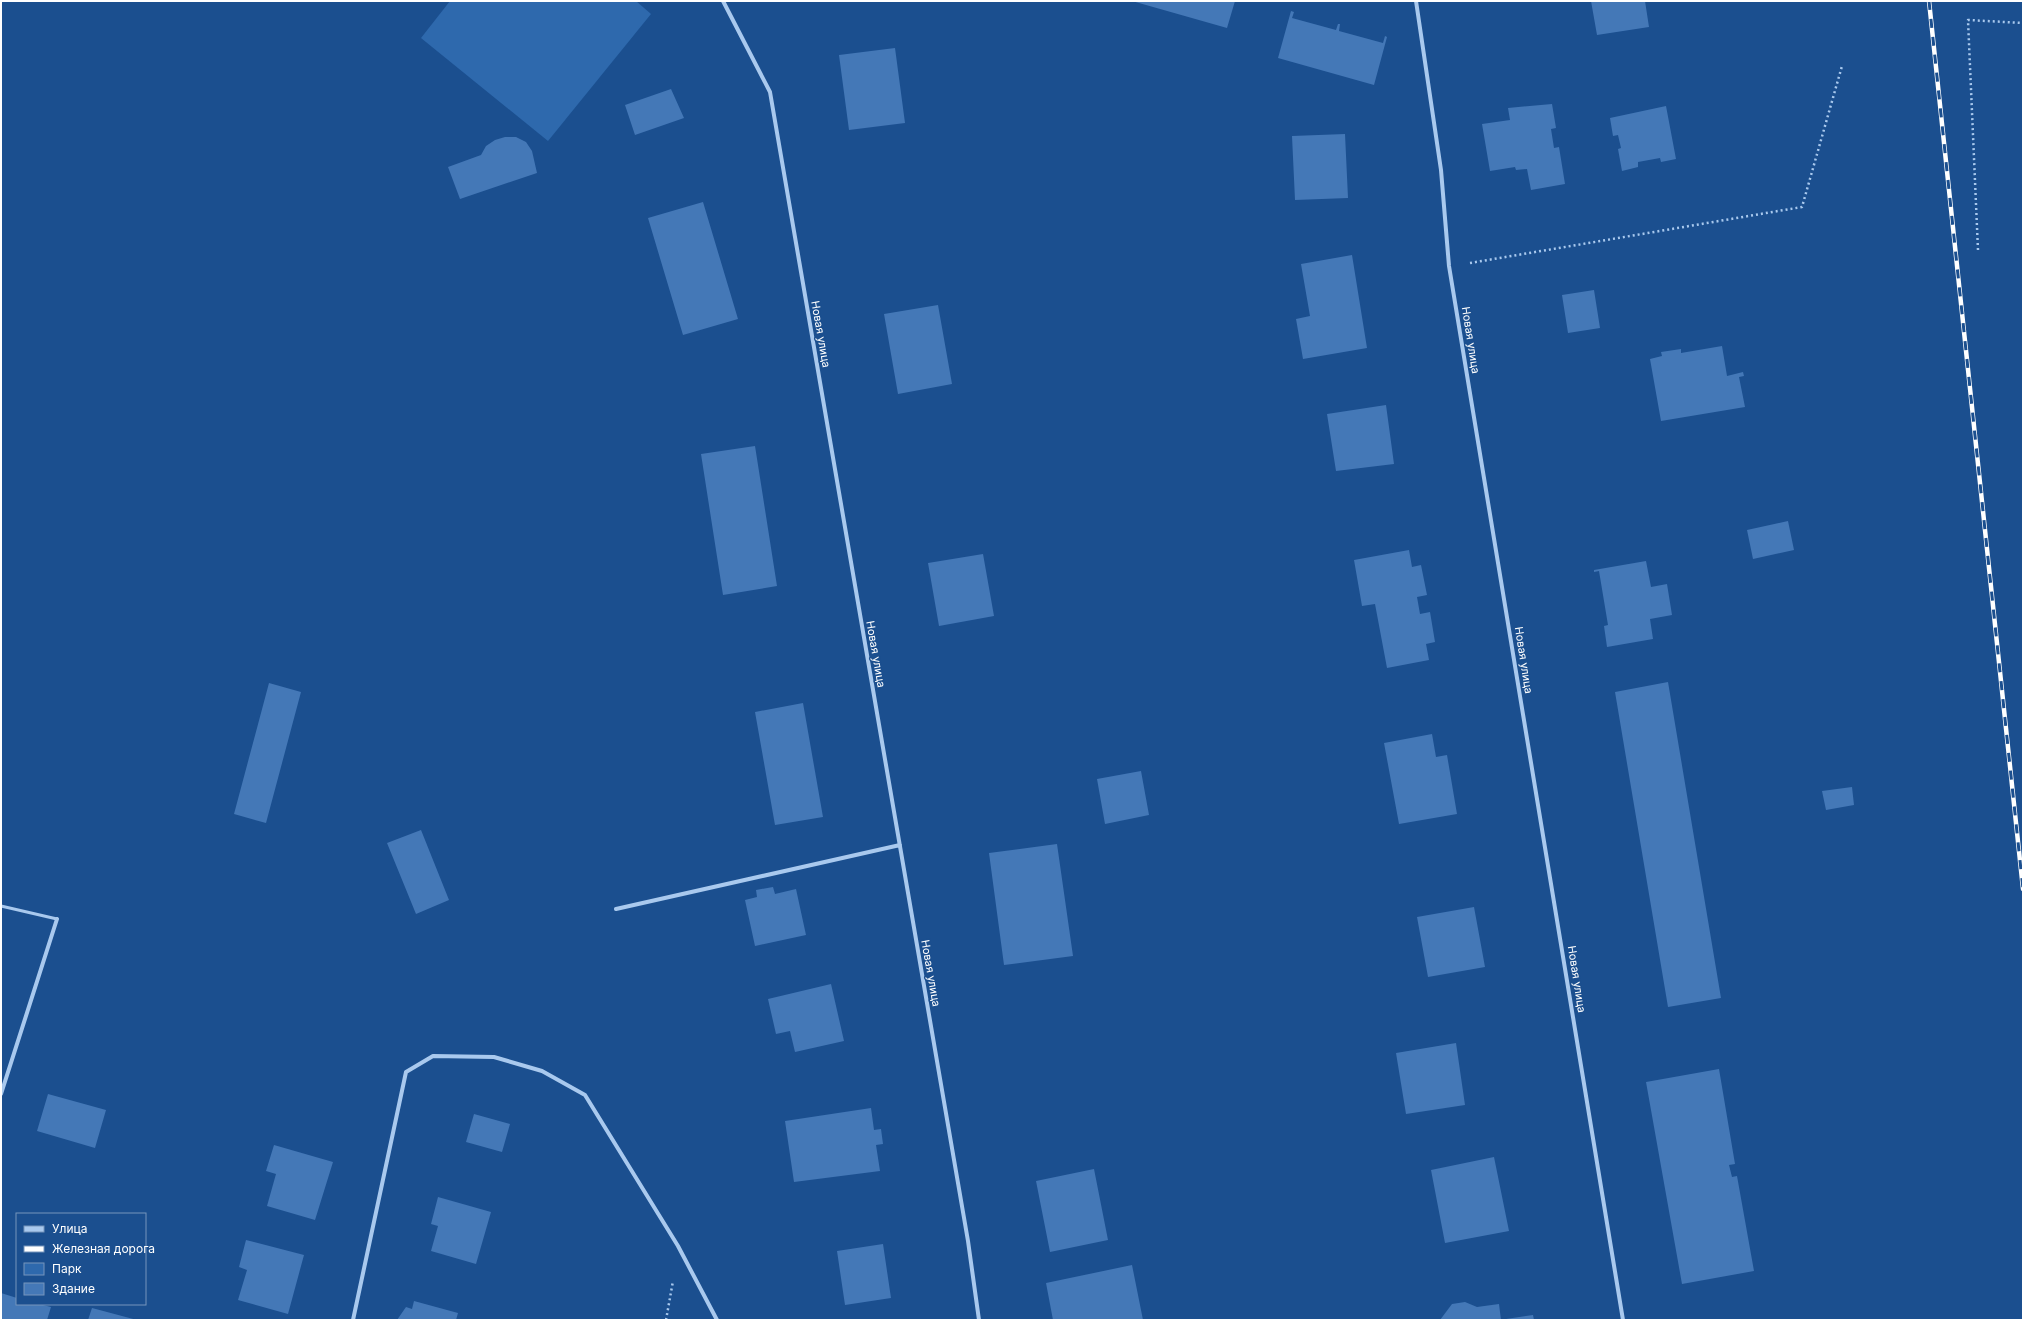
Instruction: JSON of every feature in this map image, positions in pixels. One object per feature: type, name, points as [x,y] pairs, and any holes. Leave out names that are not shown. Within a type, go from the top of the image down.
[{"type":"street","name":"Новая улица","points":[[723,1],[770,92],[968,1241],[979,1320]]},
{"type":"street","name":"Новая улица","points":[[1416,1],[1441,170],[1449,266],[1623,1320]]},
{"type":"street","points":[[616,909],[900,845]]},
{"type":"street","points":[[1,1094],[57,919]]},
{"type":"street","points":[[354,1320],[406,1072],[433,1056],[494,1057],[542,1070],[585,1095],[678,1246],[717,1320]]},
{"type":"lane","points":[[1,906],[57,919]]},
{"type":"path","points":[[1978,250],[1968,20],[2023,23]]},
{"type":"path","points":[[1449,266],[1802,207],[1842,66]]},
{"type":"green space","points":[[450,1],[636,1],[651,14],[548,141],[421,38]]},
{"type":"building","points":[[1132,1],[1235,1],[1227,28]]},
{"type":"building","points":[[1591,1],[1645,1],[1649,27],[1597,35]]},
{"type":"building","points":[[1291,11],[1294,12],[1292,18],[1336,30],[1338,24],[1340,24],[1339,31],[1383,43],[1385,36],[1387,37],[1374,85],[1278,58]]},
{"type":"building","points":[[895,48],[905,123],[849,130],[839,55]]},
{"type":"building","points":[[671,89],[684,118],[635,135],[625,105]]},
{"type":"building","points":[[1552,104],[1556,128],[1551,129],[1554,148],[1559,147],[1565,184],[1531,190],[1527,169],[1516,170],[1515,167],[1490,171],[1482,124],[1510,120],[1508,108]]},
{"type":"building","points":[[1666,106],[1676,159],[1661,162],[1660,158],[1638,162],[1638,167],[1622,171],[1618,149],[1621,148],[1618,135],[1613,136],[1610,118]]},
{"type":"building","points":[[1345,134],[1348,198],[1295,200],[1292,136]]},
{"type":"building","points":[[505,137],[516,137],[526,142],[532,151],[537,173],[460,199],[448,167],[481,155],[486,146],[495,140]]},
{"type":"building","points":[[703,202],[738,319],[683,335],[648,218]]},
{"type":"building","points":[[1352,255],[1367,348],[1303,359],[1296,319],[1310,316],[1301,264]]},
{"type":"building","points":[[1594,290],[1600,328],[1568,333],[1562,295]]},
{"type":"building","points":[[938,305],[952,384],[898,394],[884,314]]},
{"type":"building","points":[[1722,346],[1727,376],[1743,372],[1744,376],[1739,377],[1745,407],[1661,421],[1650,359],[1662,356],[1661,352],[1681,349],[1681,353]]},
{"type":"building","points":[[1386,405],[1394,464],[1336,471],[1327,414]]},
{"type":"building","points":[[755,446],[777,586],[723,595],[701,454]]},
{"type":"building","points":[[1788,521],[1794,550],[1753,559],[1747,530]]},
{"type":"building","points":[[1409,550],[1412,567],[1421,565],[1427,595],[1417,597],[1420,614],[1430,612],[1435,642],[1426,644],[1429,660],[1387,668],[1375,604],[1362,606],[1354,560]]},
{"type":"building","points":[[983,554],[994,616],[939,626],[928,563]]},
{"type":"building","points":[[1646,561],[1651,587],[1667,584],[1672,615],[1650,619],[1653,639],[1607,647],[1604,626],[1608,625],[1599,571],[1594,572],[1594,570]]},
{"type":"building","points":[[1668,682],[1721,998],[1668,1007],[1615,692]]},
{"type":"building","points":[[269,683],[301,692],[266,823],[234,814]]},
{"type":"building","points":[[803,703],[823,817],[775,825],[755,712]]},
{"type":"building","points":[[1432,734],[1436,757],[1447,755],[1457,814],[1399,824],[1384,743]]},
{"type":"building","points":[[1141,771],[1149,815],[1105,824],[1097,779]]},
{"type":"building","points":[[1852,787],[1854,805],[1826,810],[1822,791]]},
{"type":"building","points":[[421,830],[449,900],[416,914],[387,843]]},
{"type":"building","points":[[1057,844],[1073,956],[1004,965],[989,853]]},
{"type":"building","points":[[773,887],[775,894],[796,889],[806,935],[755,946],[745,900],[757,897],[756,890]]},
{"type":"building","points":[[1474,907],[1485,967],[1428,977],[1417,917]]},
{"type":"building","points":[[831,984],[844,1041],[795,1052],[790,1031],[776,1034],[768,999]]},
{"type":"building","points":[[1456,1043],[1465,1105],[1406,1114],[1396,1053]]},
{"type":"building","points":[[1719,1069],[1735,1164],[1729,1165],[1732,1177],[1737,1176],[1754,1271],[1682,1284],[1646,1082]]},
{"type":"building","points":[[48,1094],[106,1110],[95,1148],[37,1131]]},
{"type":"building","points":[[871,1108],[874,1130],[881,1129],[883,1144],[876,1145],[880,1171],[794,1182],[785,1121]]},
{"type":"building","points":[[474,1114],[510,1124],[502,1152],[466,1142]]},
{"type":"building","points":[[274,1145],[333,1162],[315,1220],[267,1206],[276,1174],[266,1171]]},
{"type":"building","points":[[1494,1157],[1509,1231],[1445,1243],[1431,1170]]},
{"type":"building","points":[[1094,1169],[1108,1240],[1050,1252],[1036,1181]]},
{"type":"building","points":[[438,1197],[491,1212],[476,1264],[431,1251],[438,1226],[431,1224]]},
{"type":"building","points":[[246,1240],[304,1255],[288,1314],[238,1300],[247,1270],[239,1267]]},
{"type":"building","points":[[883,1244],[891,1298],[845,1305],[837,1251]]},
{"type":"building","points":[[1132,1265],[1143,1320],[1053,1320],[1046,1283]]},
{"type":"building","points":[[1,1293],[16,1298],[16,1305],[43,1305],[51,1307],[47,1320],[1,1320]]},
{"type":"building","points":[[414,1301],[458,1313],[456,1320],[397,1320],[406,1307],[412,1309]]},
{"type":"building","points":[[1465,1302],[1477,1307],[1499,1304],[1501,1320],[1440,1320],[1452,1304]]},
{"type":"building","points":[[92,1308],[137,1320],[88,1320]]},
{"type":"building","points":[[1533,1315],[1534,1320],[1506,1320],[1506,1319]]},
{"type":"railway","points":[[1929,1],[2023,889]]}]
